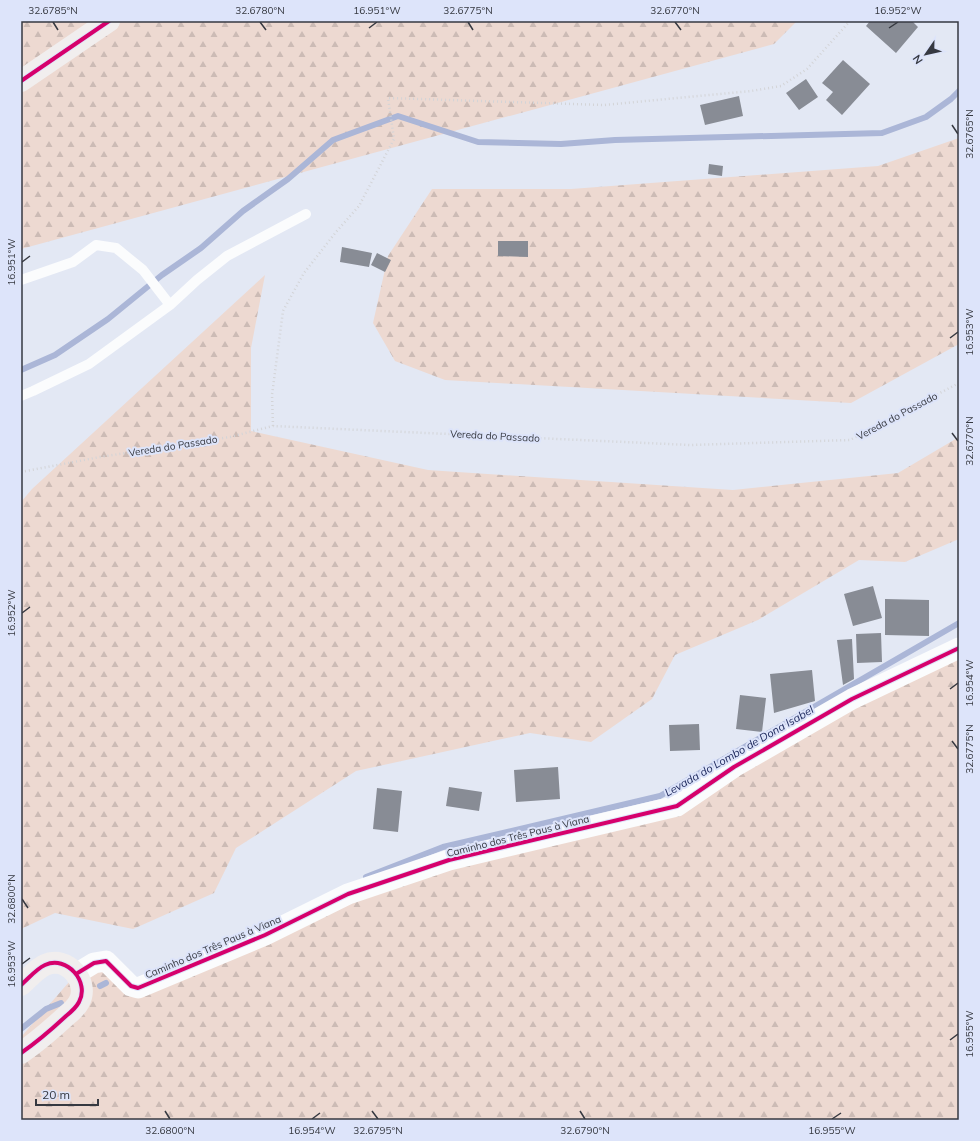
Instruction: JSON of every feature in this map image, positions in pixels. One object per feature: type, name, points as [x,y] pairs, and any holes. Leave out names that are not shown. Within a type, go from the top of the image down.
[{"type":"main road","points":[[21,81],[109,21]]},
{"type":"main road","points":[[21,985],[45,965],[53,963],[67,966],[72,970],[80,980],[82,987],[80,1001],[76,1006],[58,1024],[21,1053]]},
{"type":"street","name":"Caminho dos Três Paus à Viana","points":[[76,974],[94,963],[106,961],[131,986],[138,988],[265,936],[348,894],[449,860],[677,806],[734,767],[852,699],[959,648]]},
{"type":"lane","points":[[21,396],[89,364],[227,256],[306,214]]},
{"type":"lane","points":[[21,280],[73,262],[96,245],[116,248],[143,270],[168,301]]},
{"type":"path","points":[[273,426],[272,395],[283,311],[304,273],[336,232],[359,206],[394,139],[388,98],[604,105],[751,91],[781,86],[806,69],[850,21]]},
{"type":"green space","points":[[21,21],[797,21],[774,44],[21,249]]},
{"type":"green space","points":[[959,138],[959,344],[851,403],[445,380],[395,361],[373,323],[388,256],[432,189],[571,189],[878,166]]},
{"type":"green space","points":[[265,275],[251,348],[251,431],[428,470],[733,490],[898,473],[959,437],[959,539],[905,562],[859,560],[758,620],[675,655],[652,699],[591,742],[530,733],[356,771],[236,848],[214,893],[133,929],[55,913],[21,929],[21,502],[32,489]]},
{"type":"green space","points":[[959,648],[959,1120],[21,1120],[21,1037],[76,974],[106,961],[131,985],[348,894],[677,806]]},
{"type":"building","points":[[870,21],[912,21],[918,27],[896,53],[866,26]]},
{"type":"building","points":[[843,60],[870,84],[842,115],[826,100],[833,92],[822,83]]},
{"type":"building","points":[[806,79],[818,97],[799,110],[786,93]]},
{"type":"building","points":[[739,96],[743,116],[705,125],[700,105]]},
{"type":"building","points":[[709,164],[723,166],[722,176],[708,174]]},
{"type":"building","points":[[498,241],[528,241],[528,257],[498,256]]},
{"type":"building","points":[[342,247],[372,253],[369,267],[340,262]]},
{"type":"building","points":[[377,253],[391,260],[385,272],[371,265]]},
{"type":"building","points":[[873,586],[882,618],[853,626],[844,594]]},
{"type":"building","points":[[885,599],[929,600],[929,636],[885,635]]},
{"type":"building","points":[[881,633],[882,662],[857,663],[856,634]]},
{"type":"building","points":[[852,639],[854,679],[843,685],[837,640]]},
{"type":"building","points":[[812,670],[815,701],[774,713],[770,674]]},
{"type":"building","points":[[740,695],[766,698],[762,732],[736,729]]},
{"type":"building","points":[[699,724],[700,750],[670,751],[669,725]]},
{"type":"building","points":[[558,767],[560,799],[516,802],[514,770]]},
{"type":"building","points":[[449,787],[482,792],[479,811],[446,806]]},
{"type":"building","points":[[377,788],[402,791],[398,832],[373,829]]},
{"type":"waterway","points":[[21,370],[55,355],[108,319],[162,275],[201,248],[243,211],[288,179],[333,140],[398,116],[478,142],[561,144],[615,140],[882,133],[926,117],[951,99],[959,91]]},
{"type":"waterway","name":"Levada do Lombo de Dona Isabel","points":[[366,877],[443,847],[660,796],[959,623]]},
{"type":"waterway","name":"Levada do Lombo de Dona Isabel","points":[[100,986],[106,983]]},
{"type":"waterway","name":"Levada do Lombo de Dona Isabel","points":[[21,1029],[46,1009],[61,1003]]},
{"type":"cycle path","points":[[21,81],[109,21]]},
{"type":"cycle path","points":[[76,974],[94,963],[106,961],[131,986],[138,988],[265,935],[348,894],[449,860],[677,806],[734,767],[852,699],[959,648]]},
{"type":"cycle path","points":[[21,985],[45,965],[53,963],[61,964],[68,967],[79,979],[82,994],[79,1002],[73,1010],[21,1053]]}]
